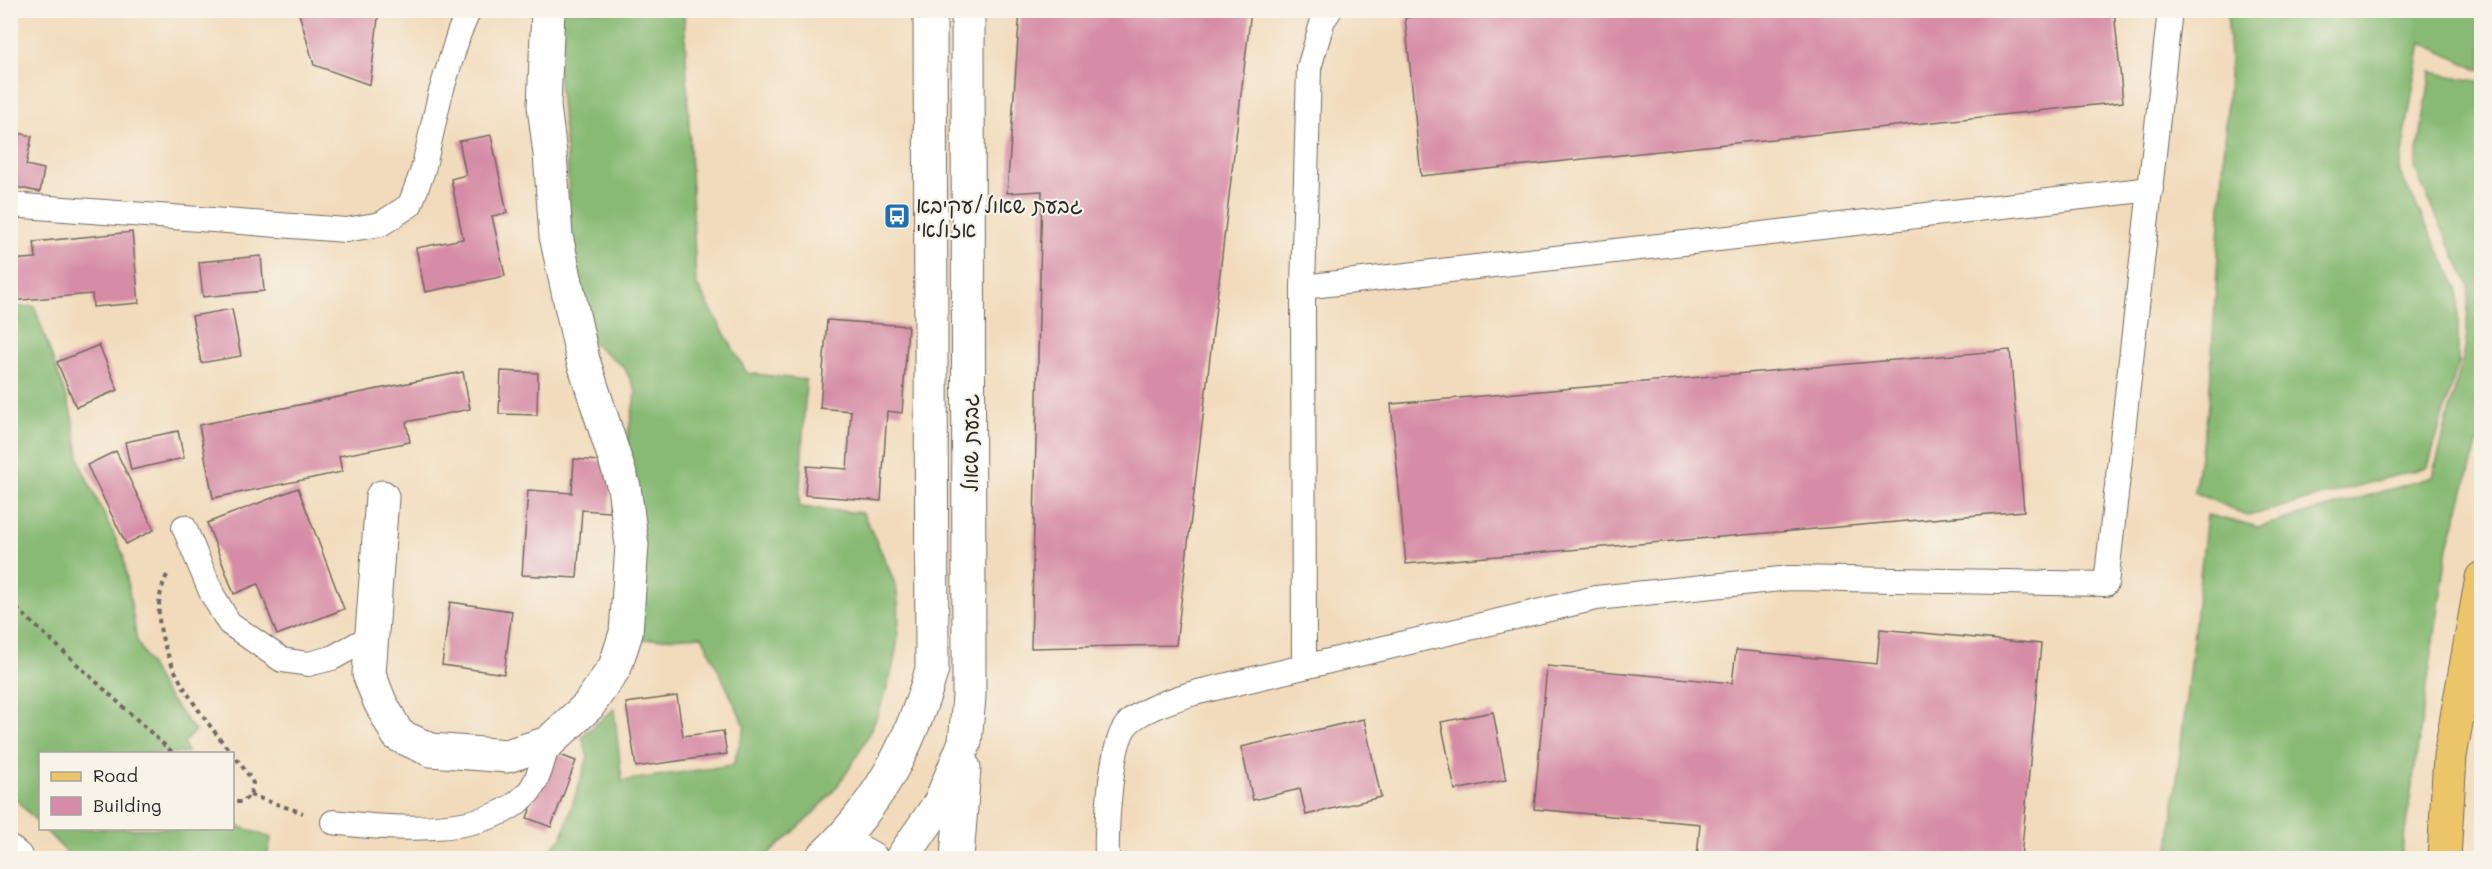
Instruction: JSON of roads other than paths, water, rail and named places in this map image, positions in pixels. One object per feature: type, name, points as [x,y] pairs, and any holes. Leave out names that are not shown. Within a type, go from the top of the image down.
[{"type":"main road","points":[[2444,858],[2450,756],[2481,578]]},
{"type":"street","points":[[382,497],[369,674],[380,702],[398,735],[431,750],[507,756],[548,743],[588,706],[615,667],[626,633],[632,545],[624,487],[583,360],[556,236],[544,106],[548,10]]},
{"type":"street","name":"גבעת שאול","points":[[871,858],[836,853],[881,787],[907,743],[921,710],[932,669],[930,10]]},
{"type":"street","name":"גבעת שאול","points":[[902,858],[940,803],[965,742],[969,697],[968,10]]},
{"type":"street","points":[[957,858],[965,742]]},
{"type":"street","points":[[10,853],[16,858]]},
{"type":"lane","points":[[10,205],[346,230],[381,224],[410,205],[423,171],[440,95],[459,33],[469,10]]},
{"type":"lane","points":[[1304,666],[1303,287],[1309,68],[1323,20],[1330,10]]},
{"type":"lane","points":[[1107,858],[1113,763],[1126,727],[1153,707],[1184,696],[1596,598],[1791,578],[2106,584],[2170,10]]},
{"type":"lane","points":[[1303,287],[2151,189]]},
{"type":"lane","points":[[189,538],[212,594],[229,624],[282,660],[308,664],[332,658],[372,636]]},
{"type":"lane","points":[[333,822],[380,828],[480,822],[510,809],[528,792],[538,773],[548,743]]},
{"type":"place","name":"גבעת שאול/עקיבא אזולאי","points":[[897,216]]}]
